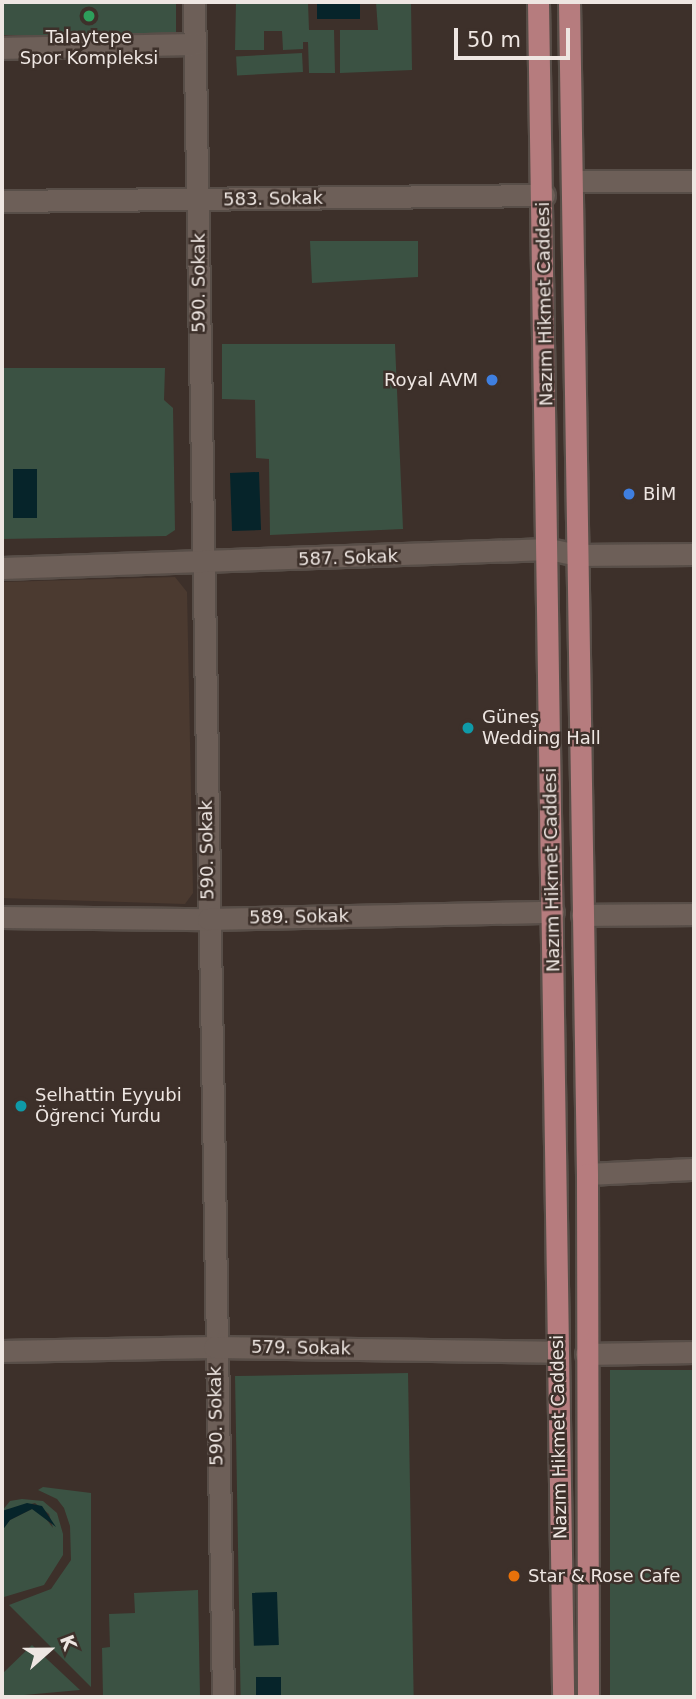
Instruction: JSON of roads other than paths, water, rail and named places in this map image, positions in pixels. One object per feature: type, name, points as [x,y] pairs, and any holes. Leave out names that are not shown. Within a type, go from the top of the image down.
[{"type":"main road","name":"Nazım Hikmet Caddesi","points":[[538,2],[544,195],[563,1697]]},
{"type":"main road","name":"Nazım Hikmet Caddesi","points":[[569,2],[587,1174],[588,1697]]},
{"type":"street","name":"590. Sokak","points":[[194,2],[214,1347],[223,1697]]},
{"type":"street","points":[[2,48],[195,44]]},
{"type":"street","points":[[572,181],[694,181]]},
{"type":"street","name":"583. Sokak","points":[[2,201],[544,195]]},
{"type":"street","name":"587. Sokak","points":[[2,568],[202,564],[549,549],[577,555],[694,554]]},
{"type":"street","name":"589. Sokak","points":[[2,917],[208,919],[553,912]]},
{"type":"street","points":[[582,915],[694,914]]},
{"type":"street","points":[[587,1174],[694,1169]]},
{"type":"street","name":"579. Sokak","points":[[2,1350],[214,1347],[558,1352]]},
{"type":"street","points":[[586,1354],[694,1352]]},
{"type":"water","points":[[317,2],[360,2],[360,19],[317,19]]},
{"type":"water","points":[[13,469],[37,469],[37,518],[13,518]]},
{"type":"water","points":[[259,472],[261,530],[232,531],[230,473]]},
{"type":"water","points":[[27,1503],[42,1506],[56,1527],[32,1509],[10,1520],[2,1531],[2,1511]]},
{"type":"water","points":[[277,1592],[279,1645],[254,1646],[252,1593]]},
{"type":"water","points":[[256,1677],[281,1677],[281,1697],[256,1697]]},
{"type":"place","name":"Talaytepe Spor Kompleksi","points":[[89,16]]},
{"type":"place","name":"Royal AVM","points":[[492,380]]},
{"type":"place","name":"BİM","points":[[629,494]]},
{"type":"place","name":"Güneş Wedding Hall","points":[[468,728]]},
{"type":"place","name":"Selhattin Eyyubi Öğrenci Yurdu","points":[[21,1106]]},
{"type":"place","name":"Star & Rose Cafe","points":[[514,1576]]}]
